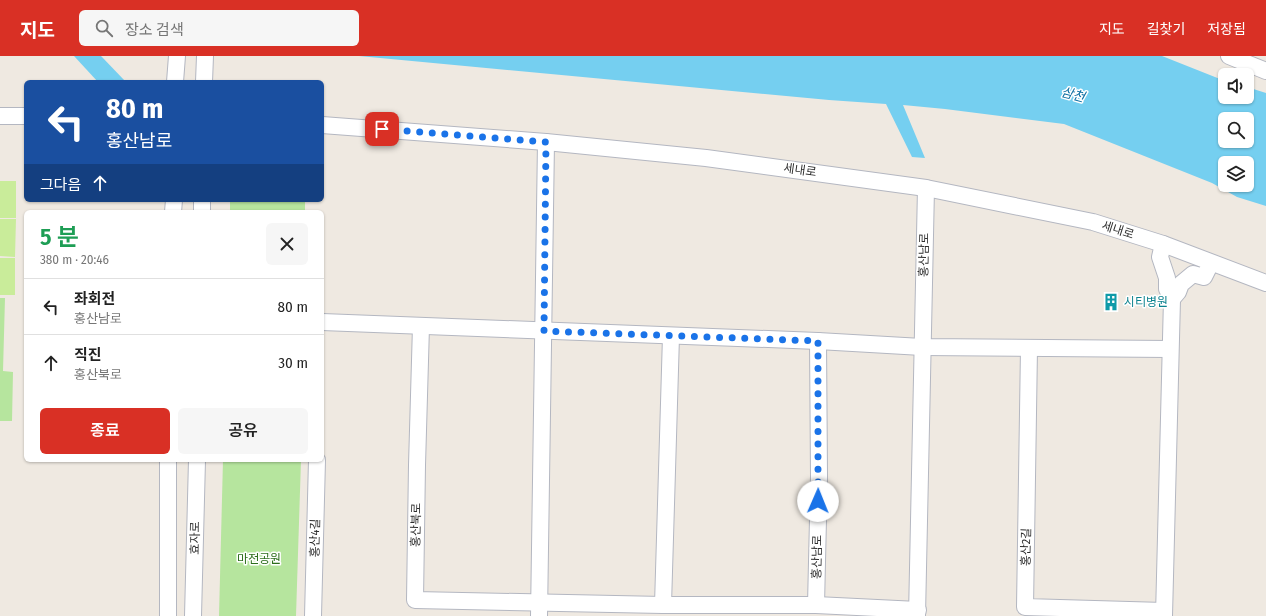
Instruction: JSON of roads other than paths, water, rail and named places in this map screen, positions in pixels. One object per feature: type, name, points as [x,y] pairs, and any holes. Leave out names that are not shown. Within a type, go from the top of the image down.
[{"type":"street","points":[[175,80],[177,56]]},
{"type":"street","points":[[204,80],[205,56]]},
{"type":"street","points":[[1229,56],[1266,71]]},
{"type":"street","points":[[0,116],[24,116]]},
{"type":"street","name":"세내로","points":[[324,125],[546,142],[706,158],[926,188],[1093,222],[1163,244],[1266,283]]},
{"type":"street","points":[[539,609],[546,142]]},
{"type":"street","name":"홍산남로","points":[[744,605],[816,605],[918,613],[926,188]]},
{"type":"street","name":"홍산2길","points":[[1029,348],[1025,607],[1164,613],[1172,298],[1167,289],[1167,278],[1160,258],[1163,244]]},
{"type":"street","points":[[1172,298],[1178,292],[1181,284],[1193,274],[1204,277],[1211,263]]},
{"type":"street","points":[[324,322],[757,338],[922,347],[1170,349]]},
{"type":"street","name":"홍산북로","points":[[420,326],[416,465],[415,600],[539,609],[664,605],[744,605]]},
{"type":"street","points":[[664,605],[671,336]]},
{"type":"street","name":"홍산남로","points":[[816,605],[819,476],[818,341]]},
{"type":"street","points":[[168,462],[168,616]]},
{"type":"street","name":"효자로","points":[[194,616],[197,462]]},
{"type":"street","name":"홍산4길","points":[[313,616],[317,462]]},
{"type":"water","points":[[74,56],[101,56],[124,80],[96,80]]},
{"type":"water","name":"삼천","points":[[359,56],[1162,56],[1218,78],[1218,104],[1254,104],[1254,89],[1266,93],[1266,206],[1237,197],[1228,192],[1254,192],[1254,156],[1218,156],[1218,186],[1064,124],[903,105],[925,158],[912,157],[886,104]]},
{"type":"place","name":"시티병원","points":[[1111,302]]},
{"type":"park label","name":"마전공원","points":[[259,559]]}]
